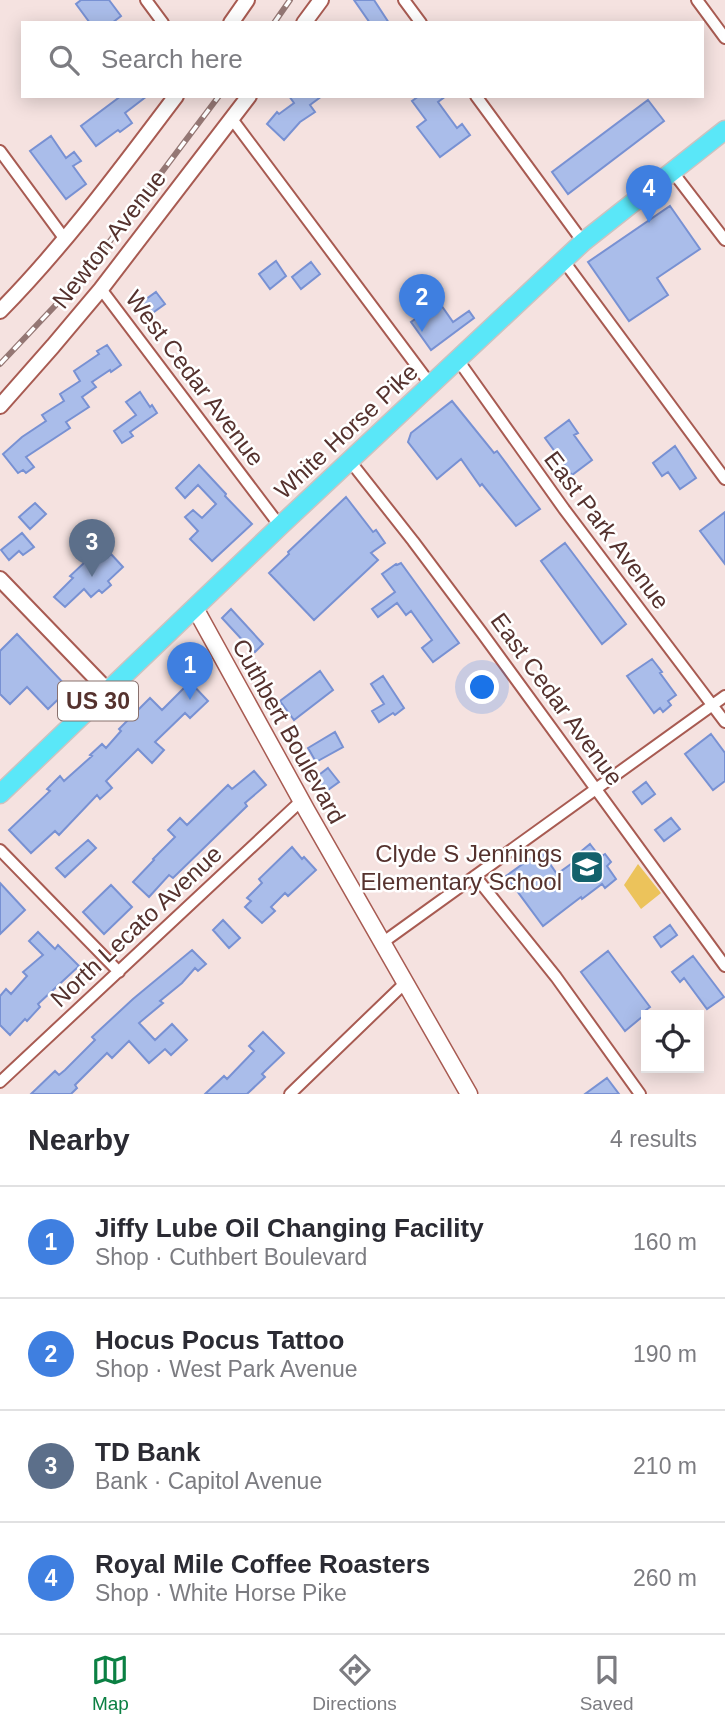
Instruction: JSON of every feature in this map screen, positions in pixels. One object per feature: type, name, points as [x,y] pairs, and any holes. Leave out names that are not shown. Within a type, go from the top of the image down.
[{"type":"highway","name":"White Horse Pike","points":[[195,608],[583,242],[725,130]]},
{"type":"highway","name":"US 30","points":[[0,794],[195,608]]},
{"type":"main road","name":"Cuthbert Boulevard","points":[[195,608],[469,1094]]},
{"type":"street","points":[[146,0],[162,21]]},
{"type":"street","points":[[232,21],[247,0]]},
{"type":"street","points":[[305,21],[321,0]]},
{"type":"street","points":[[404,0],[420,21]]},
{"type":"street","points":[[697,0],[725,38]]},
{"type":"street","points":[[0,311],[105,189],[174,98]]},
{"type":"street","name":"Newton Avenue","points":[[0,406],[101,289],[248,98]]},
{"type":"street","points":[[477,98],[583,242]]},
{"type":"street","points":[[232,119],[431,385]]},
{"type":"street","points":[[0,151],[64,238]]},
{"type":"street","points":[[672,171],[725,240]]},
{"type":"street","points":[[564,260],[725,479]]},
{"type":"street","name":"West Cedar Avenue","points":[[101,289],[280,526]]},
{"type":"street","name":"East Park Avenue","points":[[458,360],[564,509],[725,722]]},
{"type":"street","name":"East Cedar Avenue","points":[[350,461],[421,551],[597,788],[725,966]]},
{"type":"street","points":[[0,579],[108,691]]},
{"type":"street","points":[[382,943],[725,696]]},
{"type":"street","name":"North Lecato Avenue","points":[[0,1082],[302,801]]},
{"type":"street","points":[[0,850],[119,972]]},
{"type":"street","points":[[475,876],[556,977],[640,1094]]},
{"type":"street","points":[[290,1094],[405,983]]},
{"type":"shaded area","points":[[638,864],[661,893],[641,909],[624,885]]},
{"type":"building","points":[[81,0],[109,0],[121,16],[115,21],[89,21],[76,4]]},
{"type":"building","points":[[354,0],[374,0],[388,21],[369,21]]},
{"type":"building","points":[[118,98],[144,98],[125,113],[132,123],[96,146],[81,126]]},
{"type":"building","points":[[290,98],[319,98],[310,105],[315,112],[300,122],[284,140],[267,124],[277,112],[279,114],[294,103]]},
{"type":"building","points":[[416,98],[443,98],[438,102],[457,128],[462,124],[470,135],[440,157],[417,127],[426,120],[412,101]]},
{"type":"building","points":[[648,100],[664,121],[568,194],[552,172]]},
{"type":"building","points":[[51,136],[66,158],[74,152],[81,161],[73,166],[86,184],[66,199],[30,151]]},
{"type":"building","points":[[670,206],[700,249],[657,278],[668,295],[629,321],[588,262]]},
{"type":"building","points":[[276,261],[286,276],[270,289],[259,274]]},
{"type":"building","points":[[311,262],[320,274],[301,289],[292,277]]},
{"type":"building","points":[[156,292],[165,304],[151,314],[142,302]]},
{"type":"building","points":[[439,302],[453,322],[469,311],[474,318],[431,350],[411,322]]},
{"type":"building","points":[[107,345],[121,365],[92,382],[96,387],[82,397],[89,407],[66,422],[70,428],[26,457],[34,467],[26,473],[23,470],[18,473],[3,454],[46,421],[42,415],[64,401],[60,394],[80,381],[74,371],[99,354],[97,351]]},
{"type":"building","points":[[140,392],[157,413],[130,432],[133,436],[122,443],[114,431],[136,415],[126,402]]},
{"type":"building","points":[[452,401],[494,453],[497,451],[540,509],[516,526],[482,484],[480,486],[461,459],[437,479],[408,442],[411,433]]},
{"type":"building","points":[[569,420],[578,433],[574,435],[592,460],[572,475],[545,438]]},
{"type":"building","points":[[675,446],[696,478],[680,489],[668,472],[662,476],[653,463]]},
{"type":"building","points":[[199,465],[252,524],[212,561],[190,539],[198,531],[185,517],[193,510],[202,518],[216,504],[198,485],[185,498],[176,488]]},
{"type":"building","points":[[346,497],[385,543],[371,553],[378,560],[314,620],[269,573]]},
{"type":"building","points":[[35,503],[46,514],[30,529],[19,517]]},
{"type":"building","points":[[725,512],[725,564],[700,531]]},
{"type":"building","points":[[22,533],[34,547],[23,555],[19,551],[9,560],[1,550]]},
{"type":"building","points":[[565,543],[626,624],[602,644],[541,561]]},
{"type":"building","points":[[100,548],[108,557],[111,554],[123,567],[108,581],[111,585],[102,593],[99,590],[91,597],[84,589],[65,607],[54,597],[73,578],[70,576]]},
{"type":"building","points":[[401,563],[459,643],[433,662],[422,648],[432,640],[411,611],[406,615],[397,603],[378,617],[372,609],[395,592],[382,574]]},
{"type":"building","points":[[231,609],[263,644],[255,652],[222,618]]},
{"type":"building","points":[[17,634],[69,689],[48,709],[27,687],[10,704],[0,694],[0,651]]},
{"type":"building","points":[[652,659],[676,695],[668,701],[671,705],[663,712],[660,708],[654,713],[627,676]]},
{"type":"building","points":[[320,671],[333,690],[294,720],[280,701]]},
{"type":"building","points":[[383,676],[404,708],[379,722],[372,711],[384,704],[371,684]]},
{"type":"building","points":[[190,682],[208,701],[190,718],[185,713],[155,742],[164,750],[152,763],[138,749],[106,781],[112,788],[100,799],[97,795],[59,835],[55,831],[31,853],[9,830],[50,791],[47,789],[60,776],[64,781],[102,744],[106,748],[121,731],[119,729],[150,698],[162,710]]},
{"type":"building","points":[[335,732],[343,747],[316,762],[308,748]]},
{"type":"building","points":[[711,734],[725,753],[725,781],[713,790],[685,754]]},
{"type":"building","points":[[328,768],[339,782],[325,792],[315,778]]},
{"type":"building","points":[[254,771],[266,785],[245,803],[247,806],[173,878],[169,875],[149,897],[133,882],[175,837],[168,830],[180,818],[187,825],[228,785],[232,789]]},
{"type":"building","points":[[646,782],[655,794],[642,804],[633,792]]},
{"type":"building","points":[[671,818],[680,829],[664,841],[655,830]]},
{"type":"building","points":[[88,840],[96,848],[65,877],[56,868]]},
{"type":"building","name":"Clyde S Jennings Elementary School","points":[[590,844],[600,857],[605,854],[611,862],[607,866],[616,879],[605,888],[602,884],[582,899],[581,897],[543,926],[506,876],[541,851],[557,874],[582,856],[579,853]]},
{"type":"building","points":[[292,847],[316,870],[288,896],[285,893],[271,907],[275,911],[262,923],[245,907],[251,901],[247,898],[262,883],[259,879]]},
{"type":"building","points":[[0,883],[25,910],[0,934]]},
{"type":"building","points":[[111,885],[132,907],[104,934],[83,912]]},
{"type":"building","points":[[223,920],[240,938],[229,948],[213,930]]},
{"type":"building","points":[[670,925],[677,935],[661,947],[654,937]]},
{"type":"building","points":[[38,932],[55,949],[58,945],[79,966],[38,1004],[40,1007],[27,1021],[25,1019],[10,1035],[0,1025],[0,996],[6,989],[11,994],[27,976],[23,972],[43,955],[29,941]]},
{"type":"building","points":[[192,950],[206,964],[198,971],[195,968],[160,1001],[163,1003],[139,1023],[155,1040],[172,1024],[187,1040],[171,1055],[165,1049],[149,1063],[129,1041],[112,1058],[107,1053],[75,1085],[77,1088],[71,1094],[31,1094],[55,1071],[59,1075],[65,1070],[95,1040],[92,1037]]},
{"type":"building","points":[[608,951],[650,1007],[641,1010],[641,1018],[625,1031],[581,972]]},
{"type":"building","points":[[693,956],[724,997],[707,1009],[684,978],[680,982],[672,972]]},
{"type":"building","points":[[263,1032],[284,1053],[262,1074],[265,1077],[247,1094],[205,1094],[224,1076],[227,1079],[254,1051],[249,1046]]},
{"type":"building","points":[[607,1078],[619,1094],[585,1094]]},
{"type":"railway","points":[[275,21],[290,0]]},
{"type":"railway","points":[[0,364],[86,273],[217,98]]},
{"type":"place","name":"Royal Mile Coffee Roasters","points":[[649,223]]},
{"type":"place","name":"Hocus Pocus Tattoo","points":[[422,332]]},
{"type":"place","name":"TD Bank","points":[[92,577]]},
{"type":"place","name":"Jiffy Lube Oil Changing Facility","points":[[190,700]]},
{"type":"place","name":"Clyde S Jennings Elementary School","points":[[587,867]]}]
